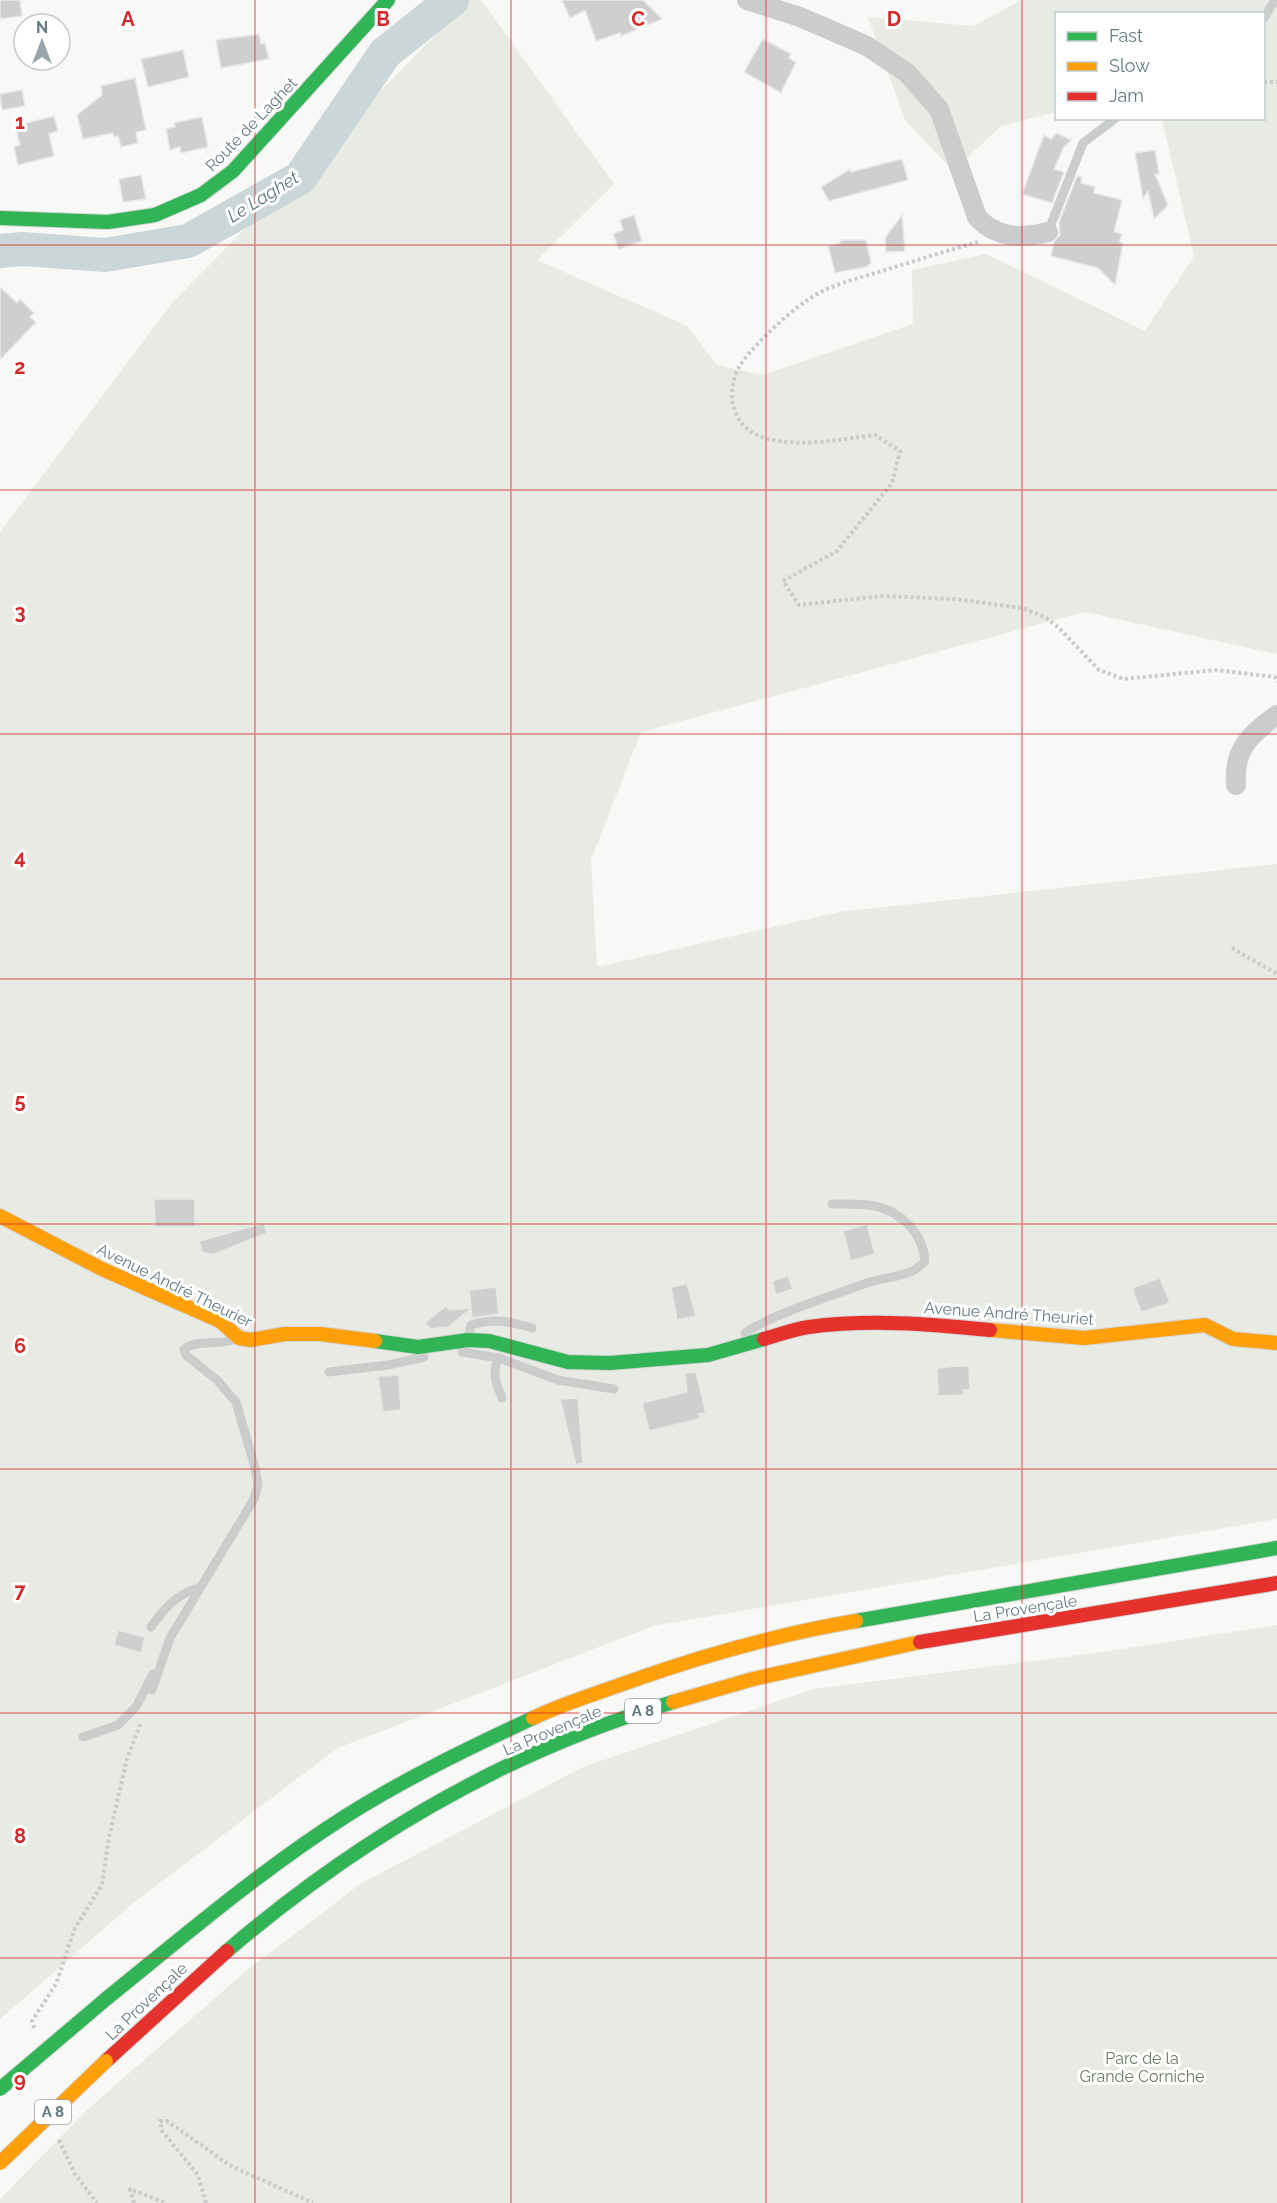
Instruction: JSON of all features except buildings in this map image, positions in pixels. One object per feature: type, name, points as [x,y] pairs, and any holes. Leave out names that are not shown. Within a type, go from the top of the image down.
[{"type":"main road","name":"Route de Laghet","points":[[0,218],[108,222],[155,215],[201,195],[233,171],[388,0]]},
{"type":"main road","name":"Avenue André Theurier","points":[[0,1216],[102,1269],[220,1321],[239,1338],[251,1340],[285,1334],[320,1334],[418,1347],[444,1346],[468,1340],[489,1341],[568,1362],[610,1363],[708,1355],[741,1347],[771,1336]]},
{"type":"main road","name":"Avenue André Theuriet","points":[[771,1336],[806,1327],[849,1323],[914,1323],[1084,1338],[1205,1325],[1233,1339],[1277,1343]]},
{"type":"main road","name":"La Provençale","points":[[0,2089],[106,1999],[247,1885],[346,1816],[436,1764],[556,1707],[700,1657],[816,1628],[1277,1548]]},
{"type":"main road","name":"La Provençale","points":[[0,2163],[204,1969],[319,1877],[391,1828],[445,1797],[537,1751],[621,1719],[702,1692],[801,1666],[989,1630],[1277,1583]]},
{"type":"street","points":[[747,0],[800,17],[867,46],[907,73],[939,110],[977,217],[985,226],[1001,235],[1030,237],[1048,232]]},
{"type":"street","points":[[1236,785],[1234,768],[1241,751],[1257,729],[1277,716]]},
{"type":"lane","points":[[1265,15],[1275,0]]},
{"type":"lane","points":[[1048,232],[1083,143],[1113,120]]},
{"type":"lane","points":[[741,1347],[746,1332],[771,1320],[872,1282],[917,1270],[925,1260],[924,1245],[908,1222],[876,1206],[832,1204]]},
{"type":"lane","points":[[468,1340],[471,1325],[486,1320],[507,1320],[532,1328]]},
{"type":"lane","points":[[152,1690],[170,1638],[198,1588],[254,1499],[258,1484],[236,1402],[217,1380],[186,1355],[184,1350],[189,1345],[227,1343],[239,1338]]},
{"type":"lane","points":[[329,1372],[388,1365],[426,1357],[438,1353],[444,1346],[456,1351],[499,1358],[558,1380],[614,1389]]},
{"type":"lane","points":[[499,1358],[494,1366],[494,1379],[502,1398]]},
{"type":"lane","points":[[151,1627],[167,1605],[185,1592],[198,1588]]},
{"type":"lane","points":[[83,1737],[118,1725],[136,1707],[159,1668]]},
{"type":"path","points":[[1001,235],[840,284],[807,300],[787,316],[738,368],[730,391],[738,419],[754,433],[793,441],[823,441],[875,435],[900,451],[892,483],[837,551],[783,581],[799,605],[882,596],[955,599],[1022,608],[1052,622],[1099,670],[1124,679],[1216,670],[1275,677],[1277,682]]},
{"type":"path","points":[[1232,948],[1277,974]]},
{"type":"path","points":[[35,2032],[32,2021],[56,1984],[75,1928],[102,1885],[109,1837],[127,1759],[142,1720]]},
{"type":"path","points":[[206,2203],[198,2175],[162,2131],[160,2121],[166,2121],[231,2166],[313,2203]]},
{"type":"path","points":[[57,2132],[75,2174],[98,2203]]},
{"type":"path","points":[[134,2203],[130,2189],[166,2203]]},
{"type":"green space","points":[[470,0],[481,0],[614,184],[537,260],[687,326],[717,365],[762,375],[913,324],[912,270],[986,254],[1145,331],[1194,256],[1162,120],[1265,120],[1265,12],[1055,12],[1055,112],[1001,126],[953,171],[905,120],[868,17],[974,26],[1021,0],[1277,0],[1277,654],[1084,612],[641,732],[591,860],[597,967],[839,912],[1277,864],[1277,1519],[653,1626],[338,1748],[138,1899],[0,2019],[0,532],[173,302]]},
{"type":"green space","name":"Parc de la Grande Corniche","points":[[1277,1625],[1277,2203],[0,2203],[0,2199],[88,2109],[246,1971],[360,1884],[583,1767],[814,1689],[1103,1652]]},
{"type":"waterway","name":"Le Laghet","points":[[0,251],[23,249],[105,255],[188,241],[300,178],[385,53],[452,0]]},
{"type":"traffic: fast","points":[[0,218],[108,222],[155,215],[201,195],[233,171],[388,0]]},
{"type":"traffic: fast","points":[[375,1341],[418,1347],[468,1340],[489,1341],[568,1362],[610,1363],[708,1355],[764,1339]]},
{"type":"traffic: fast","points":[[856,1621],[1277,1548]]},
{"type":"traffic: fast","points":[[227,1951],[329,1871],[382,1835],[437,1802],[552,1746],[612,1722],[673,1702]]},
{"type":"traffic: fast","points":[[106,1999],[253,1881],[314,1837],[415,1776],[533,1718]]},
{"type":"traffic: fast","points":[[0,2089],[106,1999]]},
{"type":"traffic: slow","points":[[0,1216],[102,1269],[220,1321],[239,1338],[251,1340],[285,1334],[320,1334],[375,1341]]},
{"type":"traffic: slow","points":[[990,1330],[1084,1338],[1205,1325],[1233,1339],[1277,1343]]},
{"type":"traffic: slow","points":[[533,1718],[581,1698],[714,1654],[799,1632],[856,1621]]},
{"type":"traffic: slow","points":[[673,1702],[753,1679],[920,1642]]},
{"type":"traffic: slow","points":[[0,2163],[106,2061]]},
{"type":"traffic: jam","points":[[764,1339],[803,1328],[854,1323],[922,1324],[990,1330]]},
{"type":"traffic: jam","points":[[920,1642],[1277,1583]]},
{"type":"traffic: jam","points":[[106,2061],[227,1951]]}]
